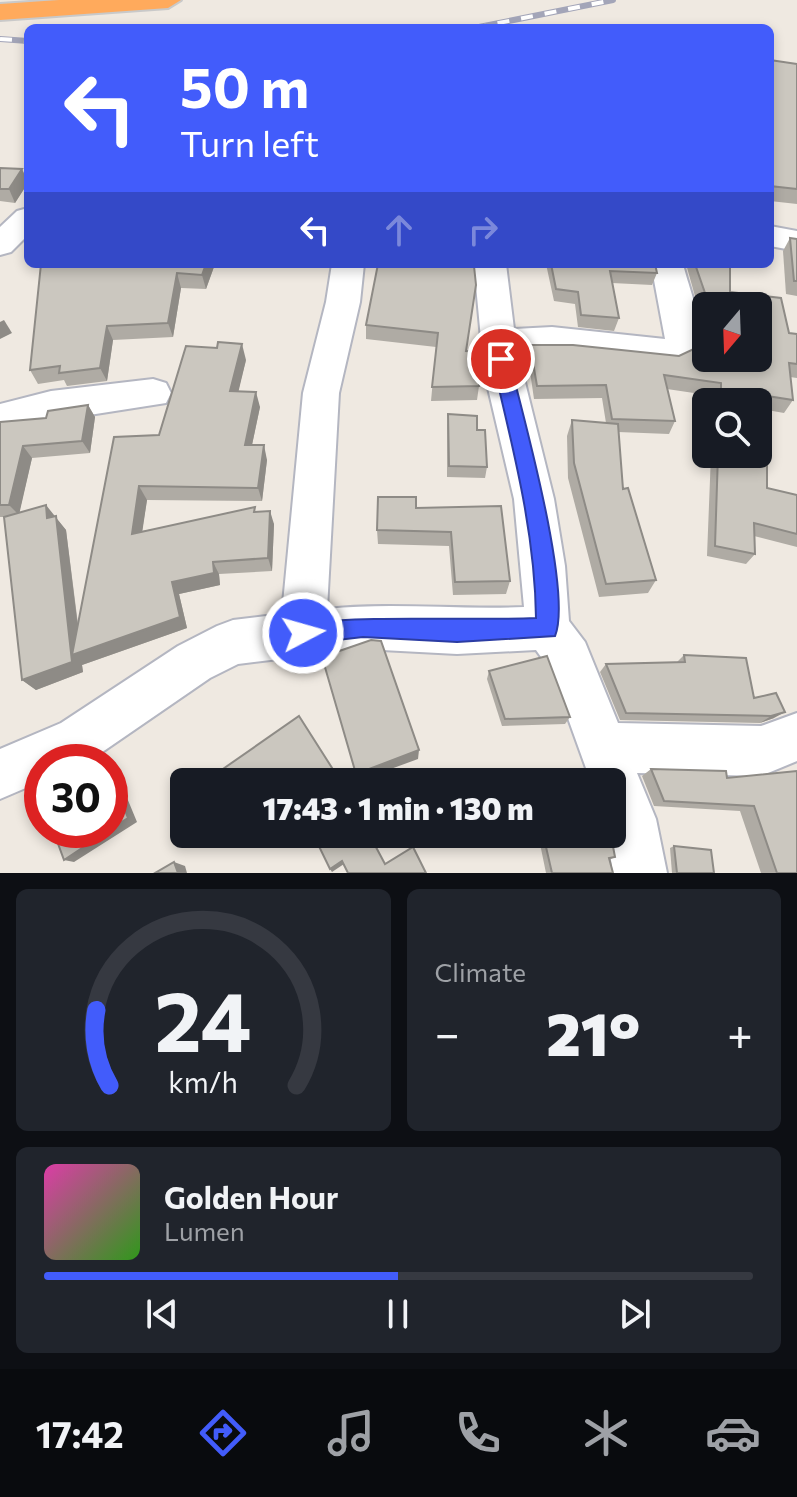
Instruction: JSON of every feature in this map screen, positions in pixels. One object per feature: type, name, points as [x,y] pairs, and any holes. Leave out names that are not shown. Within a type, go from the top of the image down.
[{"type":"highway","points":[[0,12],[168,0]]},
{"type":"street","points":[[0,245],[24,222]]},
{"type":"street","points":[[774,237],[797,241]]},
{"type":"street","points":[[303,633],[321,393],[343,302],[347,268]]},
{"type":"street","points":[[490,268],[499,342],[534,499],[545,577],[547,628],[569,658],[600,747],[630,819],[640,873]]},
{"type":"street","points":[[499,342],[552,340],[673,353],[681,347],[683,334],[668,268]]},
{"type":"street","points":[[0,419],[51,406],[153,393]]},
{"type":"street","points":[[0,774],[78,740],[194,662],[233,642],[363,627],[457,632],[547,628]]},
{"type":"street","points":[[600,747],[761,751],[797,737]]},
{"type":"building","points":[[774,61],[797,64],[797,189],[774,186]]},
{"type":"building","points":[[0,168],[22,169],[9,189],[0,189]]},
{"type":"building","points":[[790,238],[797,239],[797,281],[794,281]]},
{"type":"building","points":[[41,268],[205,268],[202,275],[177,273],[168,323],[107,326],[100,368],[59,373],[60,366],[30,370]]},
{"type":"building","points":[[377,268],[474,268],[476,285],[466,351],[481,352],[479,386],[432,387],[438,333],[366,325]]},
{"type":"building","points":[[552,268],[656,268],[657,273],[610,271],[619,318],[581,315],[578,292],[556,289]]},
{"type":"building","points":[[696,268],[730,268],[730,292],[705,292]]},
{"type":"building","points":[[772,297],[781,298],[789,333],[797,334],[797,364],[789,363],[793,400],[772,397],[772,388],[721,388],[721,383],[664,375],[675,421],[612,419],[606,385],[537,386],[530,345],[573,345],[679,356],[692,350],[692,372],[772,372]]},
{"type":"building","points":[[218,342],[242,344],[230,391],[256,392],[245,445],[264,445],[258,488],[139,486],[132,534],[255,507],[254,512],[270,511],[268,558],[213,562],[214,573],[172,582],[180,617],[72,655],[114,437],[159,435],[186,346],[217,348]]},
{"type":"building","points":[[88,405],[82,441],[23,446],[9,505],[0,505],[0,422],[46,418],[48,411]]},
{"type":"building","points":[[448,414],[477,416],[477,430],[485,430],[487,467],[449,466]]},
{"type":"building","points":[[572,420],[618,424],[623,489],[628,488],[656,580],[606,584],[574,463]]},
{"type":"building","points":[[718,468],[767,468],[767,488],[797,495],[797,534],[754,523],[755,554],[715,546]]},
{"type":"building","points":[[378,497],[416,497],[416,508],[501,506],[510,581],[455,582],[451,532],[377,530]]},
{"type":"building","points":[[46,505],[47,518],[56,516],[72,662],[22,680],[4,517]]},
{"type":"building","points":[[371,640],[381,641],[419,750],[372,768],[354,768],[322,657]]},
{"type":"building","points":[[684,655],[746,658],[754,698],[776,693],[785,712],[771,716],[626,713],[606,664],[685,662]]},
{"type":"building","points":[[547,656],[570,717],[505,719],[489,671]]},
{"type":"building","points":[[299,716],[332,768],[224,768]]},
{"type":"building","points":[[651,769],[726,771],[727,778],[797,771],[797,873],[777,873],[754,806],[664,801]]},
{"type":"building","points":[[674,846],[711,850],[714,873],[677,873]]},
{"type":"building","points":[[60,848],[82,848],[64,860]]},
{"type":"building","points":[[320,848],[376,848],[385,864],[414,848],[426,873],[348,873],[342,861],[330,869]]},
{"type":"building","points":[[546,848],[613,848],[615,857],[609,858],[613,873],[552,873]]},
{"type":"building","points":[[174,862],[178,873],[155,873]]},
{"type":"railway","points":[[494,24],[613,0]]},
{"type":"railway","points":[[0,39],[24,41]]},
{"type":"route","points":[[303,633],[363,627],[457,632],[547,628],[548,600],[534,499],[501,359]]}]
